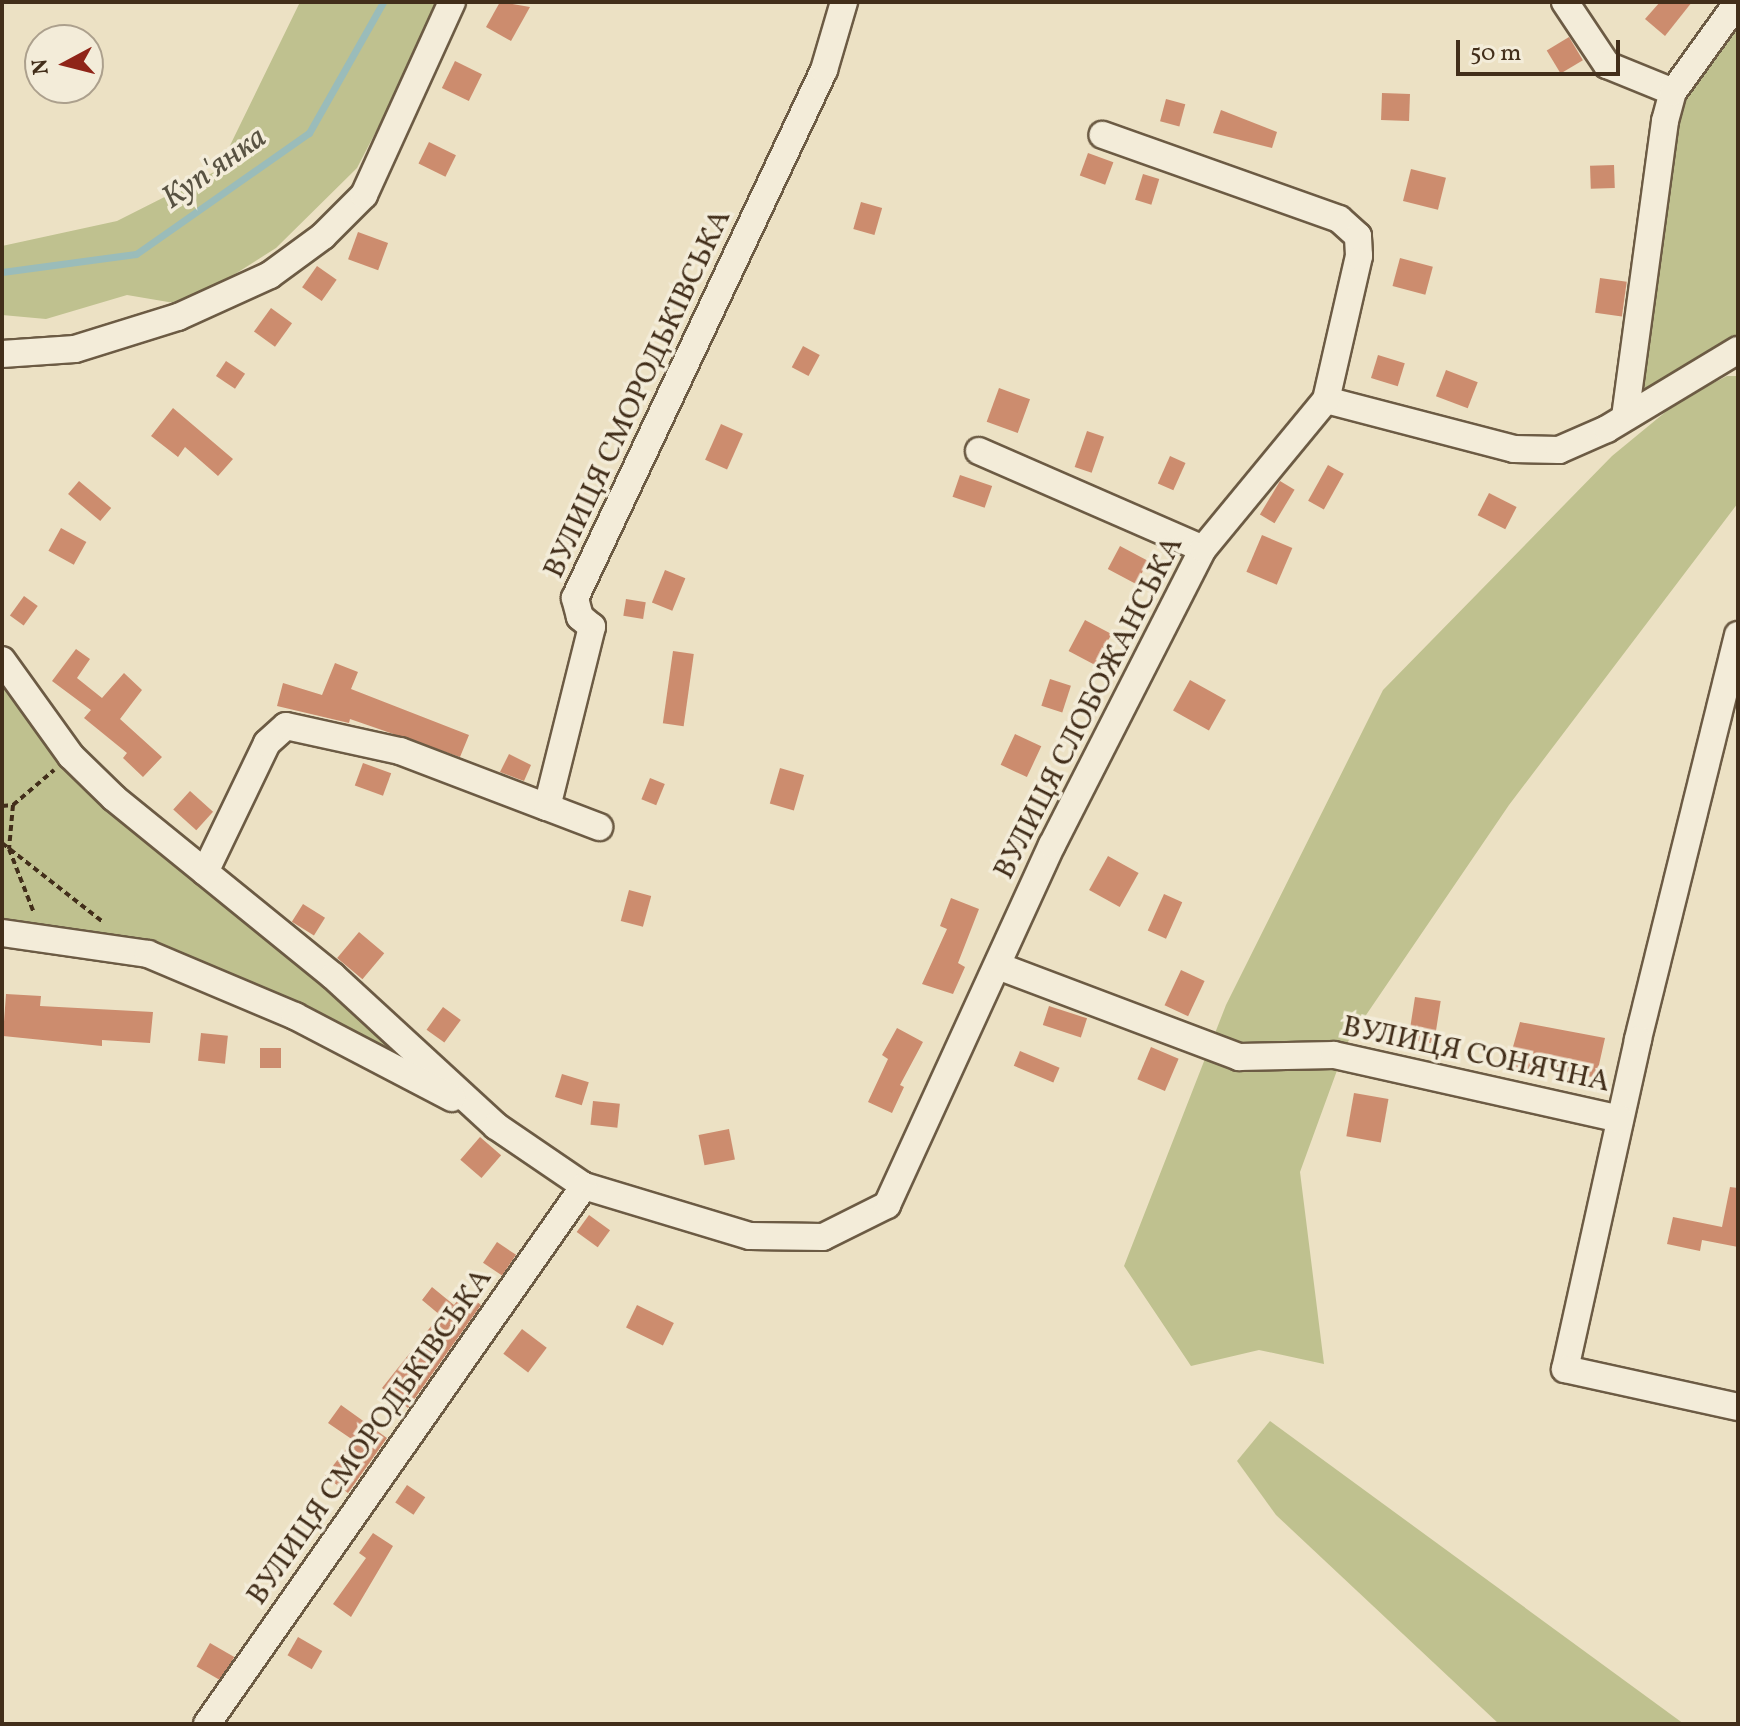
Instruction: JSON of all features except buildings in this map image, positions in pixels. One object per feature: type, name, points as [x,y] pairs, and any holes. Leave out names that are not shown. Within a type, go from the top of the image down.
[{"type":"street","points":[[2,354],[75,349],[178,317],[270,275],[323,236],[364,195],[452,2]]},
{"type":"street","name":"ВУЛИЦЯ СМОРОДЬКІВСЬКА","points":[[547,807],[592,627],[580,617],[575,598],[824,70],[844,2]]},
{"type":"street","points":[[1565,2],[1607,65],[1673,92]]},
{"type":"street","points":[[1625,417],[1665,121],[1673,92],[1738,2]]},
{"type":"street","name":"ВУЛИЦЯ СЛОБОЖАНСЬКА","points":[[584,1186],[750,1236],[823,1237],[887,1205],[1052,845],[1203,549],[1326,400],[1359,256],[1358,236],[1339,219],[1103,135]]},
{"type":"street","points":[[1326,400],[1514,449],[1559,450],[1625,417],[1738,350]]},
{"type":"street","points":[[979,451],[1203,549]]},
{"type":"street","name":"ВУЛИЦЯ СОНЯЧНА","points":[[1738,635],[1620,1119],[1565,1369],[1738,1407]]},
{"type":"street","points":[[2,660],[71,756],[114,798],[333,976],[487,1117],[584,1186]]},
{"type":"street","points":[[205,872],[267,743],[286,726],[400,751],[599,827]]},
{"type":"street","points":[[2,933],[148,954],[295,1016],[487,1117]]},
{"type":"street","name":"ВУЛИЦЯ СОНЯЧНА","points":[[998,966],[1239,1057],[1334,1055],[1620,1119]]},
{"type":"street","name":"ВУЛИЦЯ СМОРОДЬКІВСЬКА","points":[[207,1724],[584,1186]]},
{"type":"path","points":[[2,806],[13,805],[71,756]]},
{"type":"path","points":[[13,805],[9,849],[44,939]]},
{"type":"path","points":[[2,843],[113,929]]},
{"type":"green space","points":[[300,2],[443,2],[357,168],[276,248],[186,305],[127,295],[46,319],[2,315],[2,246],[117,221],[218,170]]},
{"type":"green space","points":[[1738,2],[1738,352],[1627,404],[1673,92]]},
{"type":"green space","points":[[1727,376],[1738,376],[1738,503],[1509,805],[1347,1043],[1300,1172],[1324,1364],[1259,1350],[1191,1366],[1124,1266],[1226,1005],[1383,690],[1612,456],[1680,400]]},
{"type":"green space","points":[[2,660],[71,756],[487,1117],[158,958],[2,945]]},
{"type":"green space","points":[[1270,1421],[1684,1724],[1499,1724],[1276,1515],[1237,1461]]},
{"type":"waterway","name":"Куп'янка","points":[[2,272],[136,254],[309,133],[383,2]]}]
